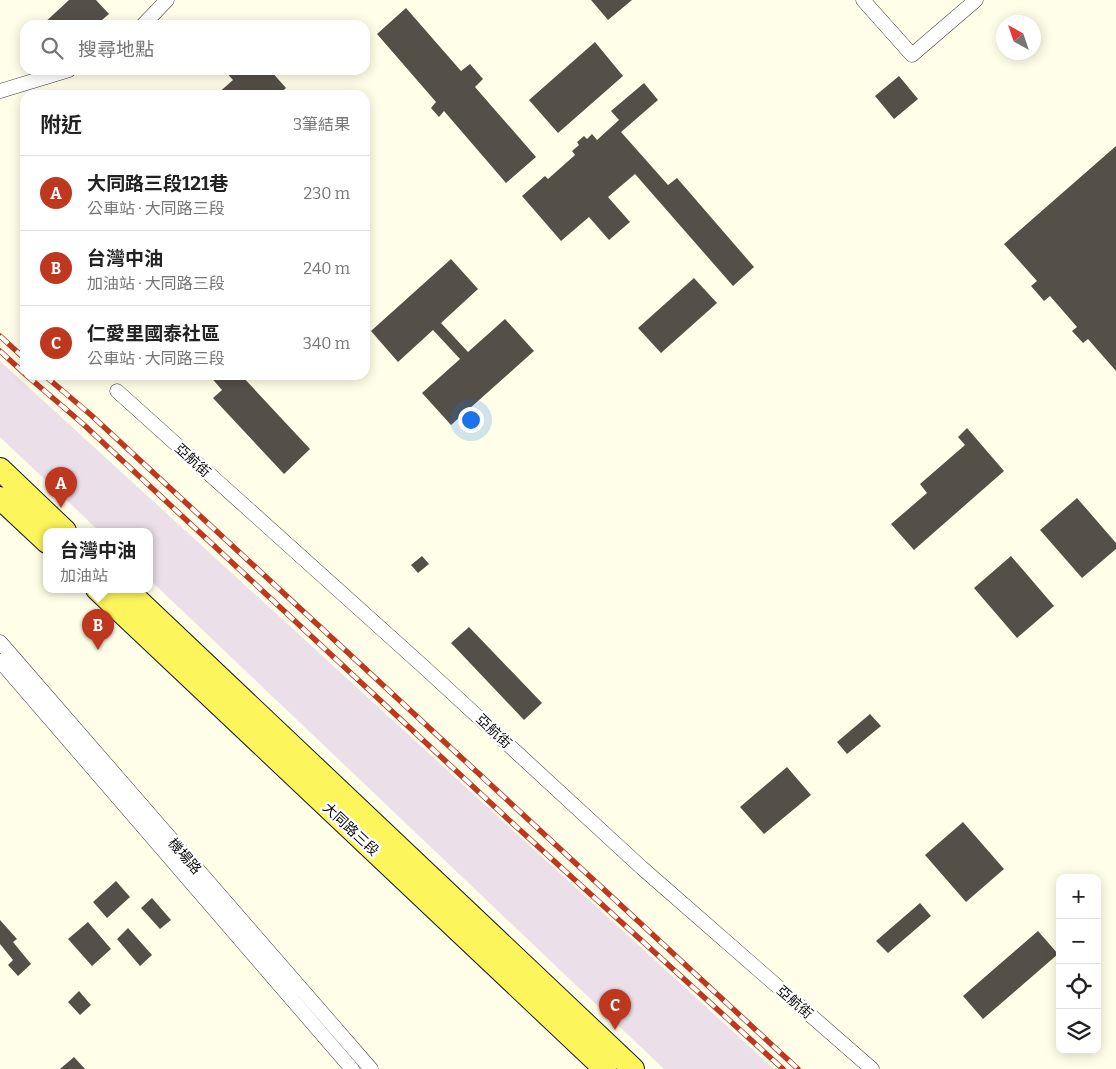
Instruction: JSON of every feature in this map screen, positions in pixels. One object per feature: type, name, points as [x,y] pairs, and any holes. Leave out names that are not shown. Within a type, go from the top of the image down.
[{"type":"main road","points":[[0,469],[63,528]]},
{"type":"main road","points":[[0,498],[43,538]]},
{"type":"main road","name":"大同路三段","points":[[100,593],[605,1069]]},
{"type":"main road","name":"大同路三段","points":[[130,593],[632,1069]]},
{"type":"street","points":[[147,20],[167,0]]},
{"type":"street","points":[[863,0],[912,55],[976,0]]},
{"type":"street","points":[[0,91],[53,75]]},
{"type":"street","name":"亞航街","points":[[117,391],[425,668],[642,868],[872,1069]]},
{"type":"street","name":"機場路","points":[[0,642],[371,1069]]},
{"type":"street","name":"機場路","points":[[0,661],[352,1069]]},
{"type":"shaded area","points":[[0,361],[774,1069],[664,1069],[153,583],[153,528],[96,528],[0,437]]},
{"type":"building","points":[[69,0],[96,0],[109,14],[102,20],[47,20]]},
{"type":"building","points":[[591,0],[632,0],[608,20]]},
{"type":"building","points":[[406,8],[461,71],[470,64],[483,79],[475,87],[536,157],[506,183],[444,111],[439,117],[431,108],[436,102],[377,34]]},
{"type":"building","points":[[595,42],[623,76],[558,133],[529,100]]},
{"type":"building","points":[[228,75],[274,75],[286,88],[284,90],[222,90],[233,80]]},
{"type":"building","points":[[899,76],[918,99],[894,119],[875,96]]},
{"type":"building","points":[[644,83],[658,100],[621,132],[668,185],[677,178],[754,267],[733,286],[635,174],[608,197],[630,222],[609,240],[589,217],[561,241],[522,196],[545,176],[548,179],[575,155],[572,151],[579,145],[577,142],[584,136],[587,139],[592,134],[597,140],[619,120],[611,111]]},
{"type":"building","points":[[1116,146],[1116,371],[1088,339],[1083,343],[1072,331],[1077,327],[1050,296],[1044,301],[1031,286],[1037,281],[1004,244]]},
{"type":"building","points":[[451,259],[478,289],[441,323],[468,352],[505,319],[534,351],[451,425],[422,393],[460,359],[433,330],[398,362],[371,331]]},
{"type":"building","points":[[694,278],[717,303],[661,353],[638,328]]},
{"type":"building","points":[[213,380],[246,380],[310,449],[284,474],[213,398],[222,390]]},
{"type":"building","points":[[967,428],[1004,471],[914,550],[891,524],[927,493],[920,484],[965,445],[958,437]]},
{"type":"building","points":[[1077,498],[1116,543],[1116,549],[1082,578],[1040,530]]},
{"type":"building","points":[[422,556],[429,564],[418,573],[411,565]]},
{"type":"building","points":[[1011,556],[1054,606],[1017,638],[974,588]]},
{"type":"building","points":[[469,627],[542,703],[524,720],[451,643]]},
{"type":"building","points":[[870,714],[881,726],[847,754],[837,742]]},
{"type":"building","points":[[787,767],[811,795],[764,834],[740,807]]},
{"type":"building","points":[[963,822],[1004,869],[966,902],[925,855]]},
{"type":"building","points":[[116,881],[130,897],[107,918],[93,902]]},
{"type":"building","points":[[152,898],[171,920],[160,929],[141,908]]},
{"type":"building","points":[[920,903],[931,916],[888,953],[876,941]]},
{"type":"building","points":[[0,920],[17,939],[13,942],[31,964],[18,976],[8,965],[13,960],[0,944]]},
{"type":"building","points":[[88,922],[111,949],[92,966],[68,939]]},
{"type":"building","points":[[128,928],[152,955],[140,966],[117,939]]},
{"type":"building","points":[[1038,931],[1056,952],[1056,956],[983,1019],[963,996]]},
{"type":"building","points":[[79,991],[91,1005],[80,1015],[68,1002]]},
{"type":"building","points":[[74,1057],[85,1069],[60,1069]]},
{"type":"railway","points":[[0,336],[20,354]]},
{"type":"railway","points":[[0,351],[20,369]]},
{"type":"railway","points":[[32,380],[83,424],[510,821],[783,1069]]},
{"type":"railway","points":[[50,380],[91,415],[798,1069]]},
{"type":"place","name":"大同路三段121巷","points":[[61,508]]},
{"type":"place","name":"台灣中油","points":[[98,650]]},
{"type":"place","name":"仁愛里國泰社區","points":[[615,1030]]}]
